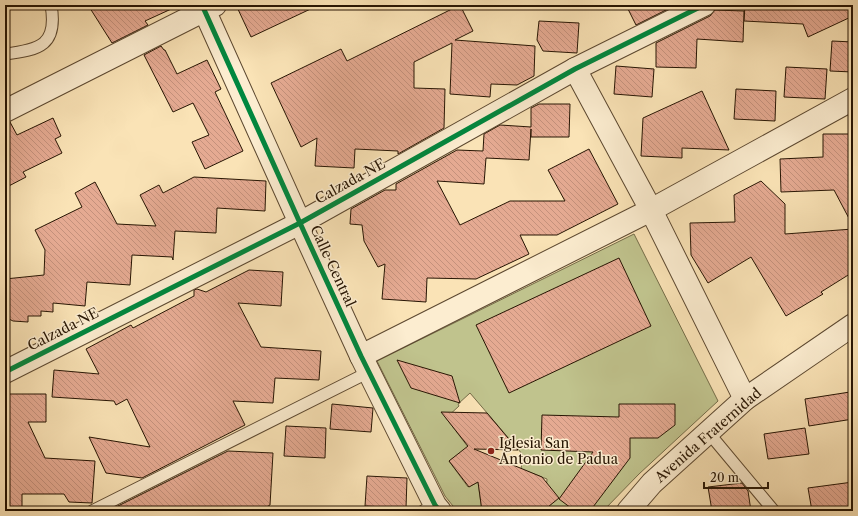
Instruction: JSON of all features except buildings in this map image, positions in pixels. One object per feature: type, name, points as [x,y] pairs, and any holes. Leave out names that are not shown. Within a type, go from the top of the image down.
[{"type":"street","name":"Calzada NE","points":[[5,372],[300,223],[575,69],[704,5]]},
{"type":"street","points":[[5,110],[207,7]]},
{"type":"street","name":"Calle Central","points":[[207,7],[300,223],[433,509]]},
{"type":"street","points":[[575,69],[651,210],[745,399]]},
{"type":"street","points":[[365,364],[853,99]]},
{"type":"street","name":"Avenida Fraternidad","points":[[628,511],[652,483],[745,399],[853,325]]},
{"type":"lane","points":[[5,54],[28,52],[42,46],[50,36],[54,18],[51,5]]},
{"type":"lane","points":[[92,511],[365,364]]},
{"type":"lane","points":[[708,432],[774,511]]},
{"type":"green space","points":[[634,234],[718,401],[639,474],[603,511],[543,511],[545,509],[547,479],[521,469],[523,455],[470,393],[446,418],[468,447],[449,461],[468,487],[478,482],[482,511],[457,511],[445,496],[377,361]]},
{"type":"cycle path","points":[[202,5],[361,356],[435,505],[440,511]]},
{"type":"cycle path","points":[[5,372],[300,223],[575,69],[704,5]]},
{"type":"place","name":"Iglesia San Antonio de Padua","points":[[491,451]]}]
